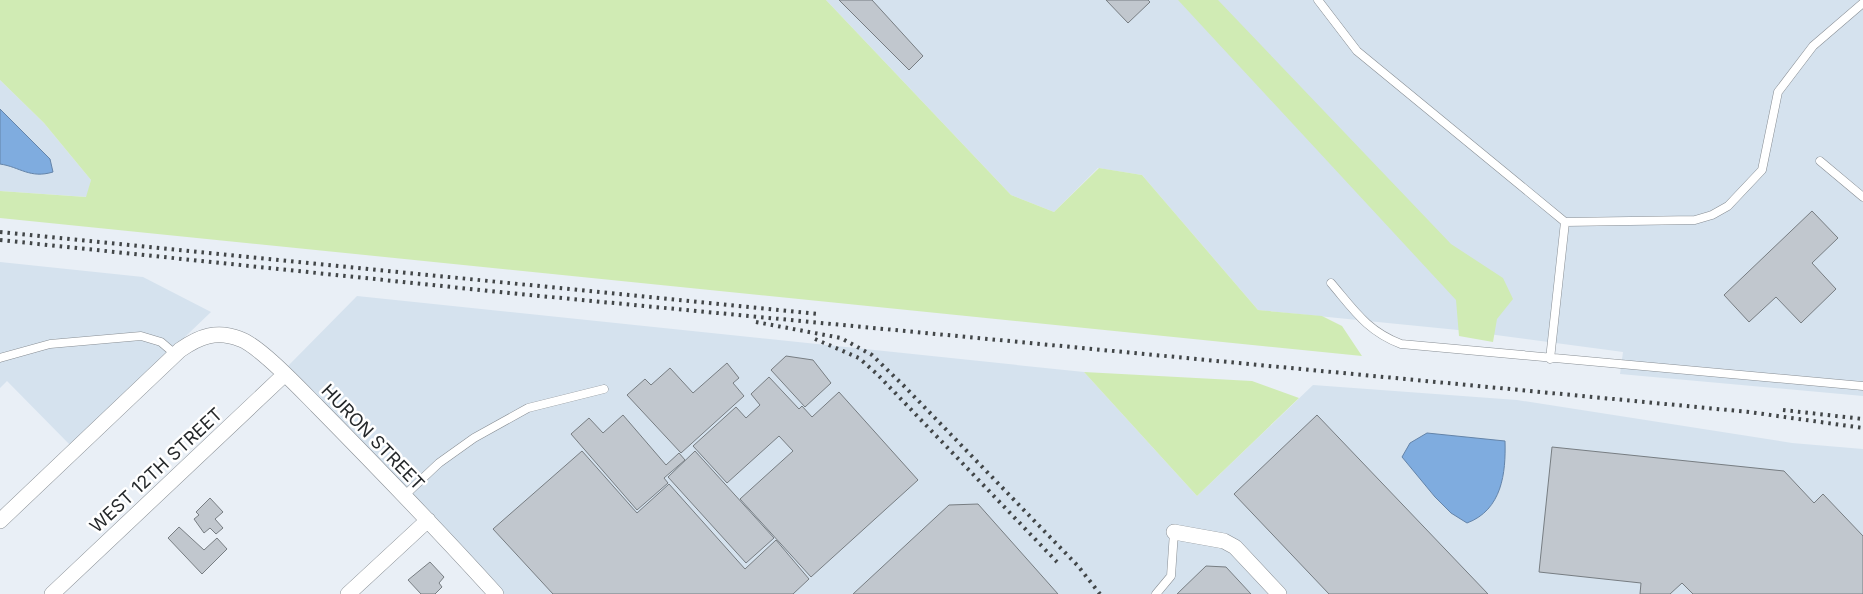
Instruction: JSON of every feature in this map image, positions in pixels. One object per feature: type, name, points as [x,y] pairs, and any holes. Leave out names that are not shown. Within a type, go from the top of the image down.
[{"type":"street","name":"HURON STREET","points":[[175,354],[193,341],[206,336],[223,334],[243,340],[285,374],[405,495],[496,594]]},
{"type":"street","points":[[0,522],[175,354]]},
{"type":"street","name":"WEST 12TH STREET","points":[[52,594],[285,374]]},
{"type":"street","points":[[348,594],[428,520]]},
{"type":"street","points":[[1174,532],[1224,541],[1235,547],[1279,594]]},
{"type":"lane","points":[[1318,0],[1357,51],[1565,222],[1695,220],[1712,215],[1728,206],[1762,170],[1778,92],[1813,46],[1863,3]]},
{"type":"lane","points":[[1820,161],[1863,197]]},
{"type":"lane","points":[[1550,359],[1565,222]]},
{"type":"lane","points":[[1331,283],[1367,325],[1382,337],[1401,344],[1863,386]]},
{"type":"lane","points":[[0,358],[50,344],[141,336],[161,342],[175,354]]},
{"type":"lane","points":[[405,495],[439,463],[474,438],[528,408],[604,389]]},
{"type":"lane","points":[[1156,594],[1171,576],[1174,532]]},
{"type":"shaded area","points":[[826,0],[1863,0],[1863,396],[1620,374],[1623,352],[1458,330],[1258,310],[1142,175],[1098,168],[1054,212],[1011,195]]},
{"type":"shaded area","points":[[0,80],[44,123],[91,180],[87,197],[0,191]]},
{"type":"shaded area","points":[[0,262],[143,277],[211,312],[71,446],[7,381],[0,388]]},
{"type":"shaded area","points":[[357,296],[1084,372],[1197,496],[1313,385],[1517,400],[1792,443],[1863,449],[1863,594],[503,594],[288,366]]},
{"type":"green space","points":[[0,0],[826,0],[1011,195],[1054,212],[1099,168],[1142,175],[1258,310],[1322,316],[1342,326],[1362,356],[0,218],[0,191],[86,197],[91,180],[44,123],[0,80]]},
{"type":"green space","points":[[1178,0],[1218,0],[1451,244],[1503,278],[1513,299],[1497,319],[1493,342],[1459,336],[1456,300]]},
{"type":"green space","points":[[1084,372],[1252,381],[1299,398],[1197,496]]},
{"type":"water","points":[[0,109],[50,159],[53,172],[45,174],[31,173],[0,164]]},
{"type":"water","points":[[1427,433],[1505,441],[1503,478],[1500,489],[1495,500],[1479,517],[1467,523],[1451,513],[1435,497],[1402,457],[1410,443]]},
{"type":"building","points":[[839,0],[872,0],[923,56],[909,70]]},
{"type":"building","points":[[1106,0],[1148,0],[1150,2],[1128,23]]},
{"type":"building","points":[[1812,211],[1838,238],[1812,263],[1836,289],[1801,323],[1776,297],[1749,322],[1724,295]]},
{"type":"building","points":[[786,356],[813,360],[831,383],[805,407],[771,370]]},
{"type":"building","points":[[727,363],[739,378],[733,383],[744,396],[681,453],[627,395],[645,379],[651,385],[670,368],[693,393]]},
{"type":"building","points":[[769,377],[799,409],[802,406],[812,417],[839,392],[918,480],[811,577],[740,499],[793,451],[779,436],[727,483],[693,446],[736,407],[746,418],[760,405],[751,394]]},
{"type":"building","points":[[623,415],[666,465],[679,453],[685,460],[664,478],[668,483],[637,510],[571,434],[589,418],[603,433]]},
{"type":"building","points":[[1317,415],[1488,594],[1329,594],[1234,494]]},
{"type":"building","points":[[1552,447],[1784,471],[1814,503],[1823,494],[1863,536],[1863,594],[1693,594],[1682,583],[1670,594],[1640,594],[1641,583],[1539,572]]},
{"type":"building","points":[[582,451],[637,513],[669,484],[745,569],[776,540],[809,579],[793,594],[553,594],[493,529]]},
{"type":"building","points":[[695,451],[774,538],[746,563],[668,477]]},
{"type":"building","points":[[210,498],[223,512],[215,519],[223,528],[216,534],[210,528],[204,533],[194,519],[199,515],[196,512]]},
{"type":"building","points":[[978,504],[1058,594],[853,594],[949,505]]},
{"type":"building","points":[[179,527],[204,550],[217,538],[227,549],[202,574],[168,538]]},
{"type":"building","points":[[430,562],[444,577],[439,583],[442,587],[435,594],[421,594],[408,580]]},
{"type":"building","points":[[1206,566],[1226,567],[1251,594],[1177,594]]},
{"type":"railway","points":[[0,232],[818,314]]},
{"type":"railway","points":[[0,240],[509,293],[1749,412],[1863,428]]},
{"type":"railway","points":[[756,322],[841,338],[872,355],[1078,566],[1100,594]]},
{"type":"railway","points":[[815,339],[859,358],[877,374],[1057,562]]},
{"type":"railway","points":[[1783,410],[1863,419]]}]
